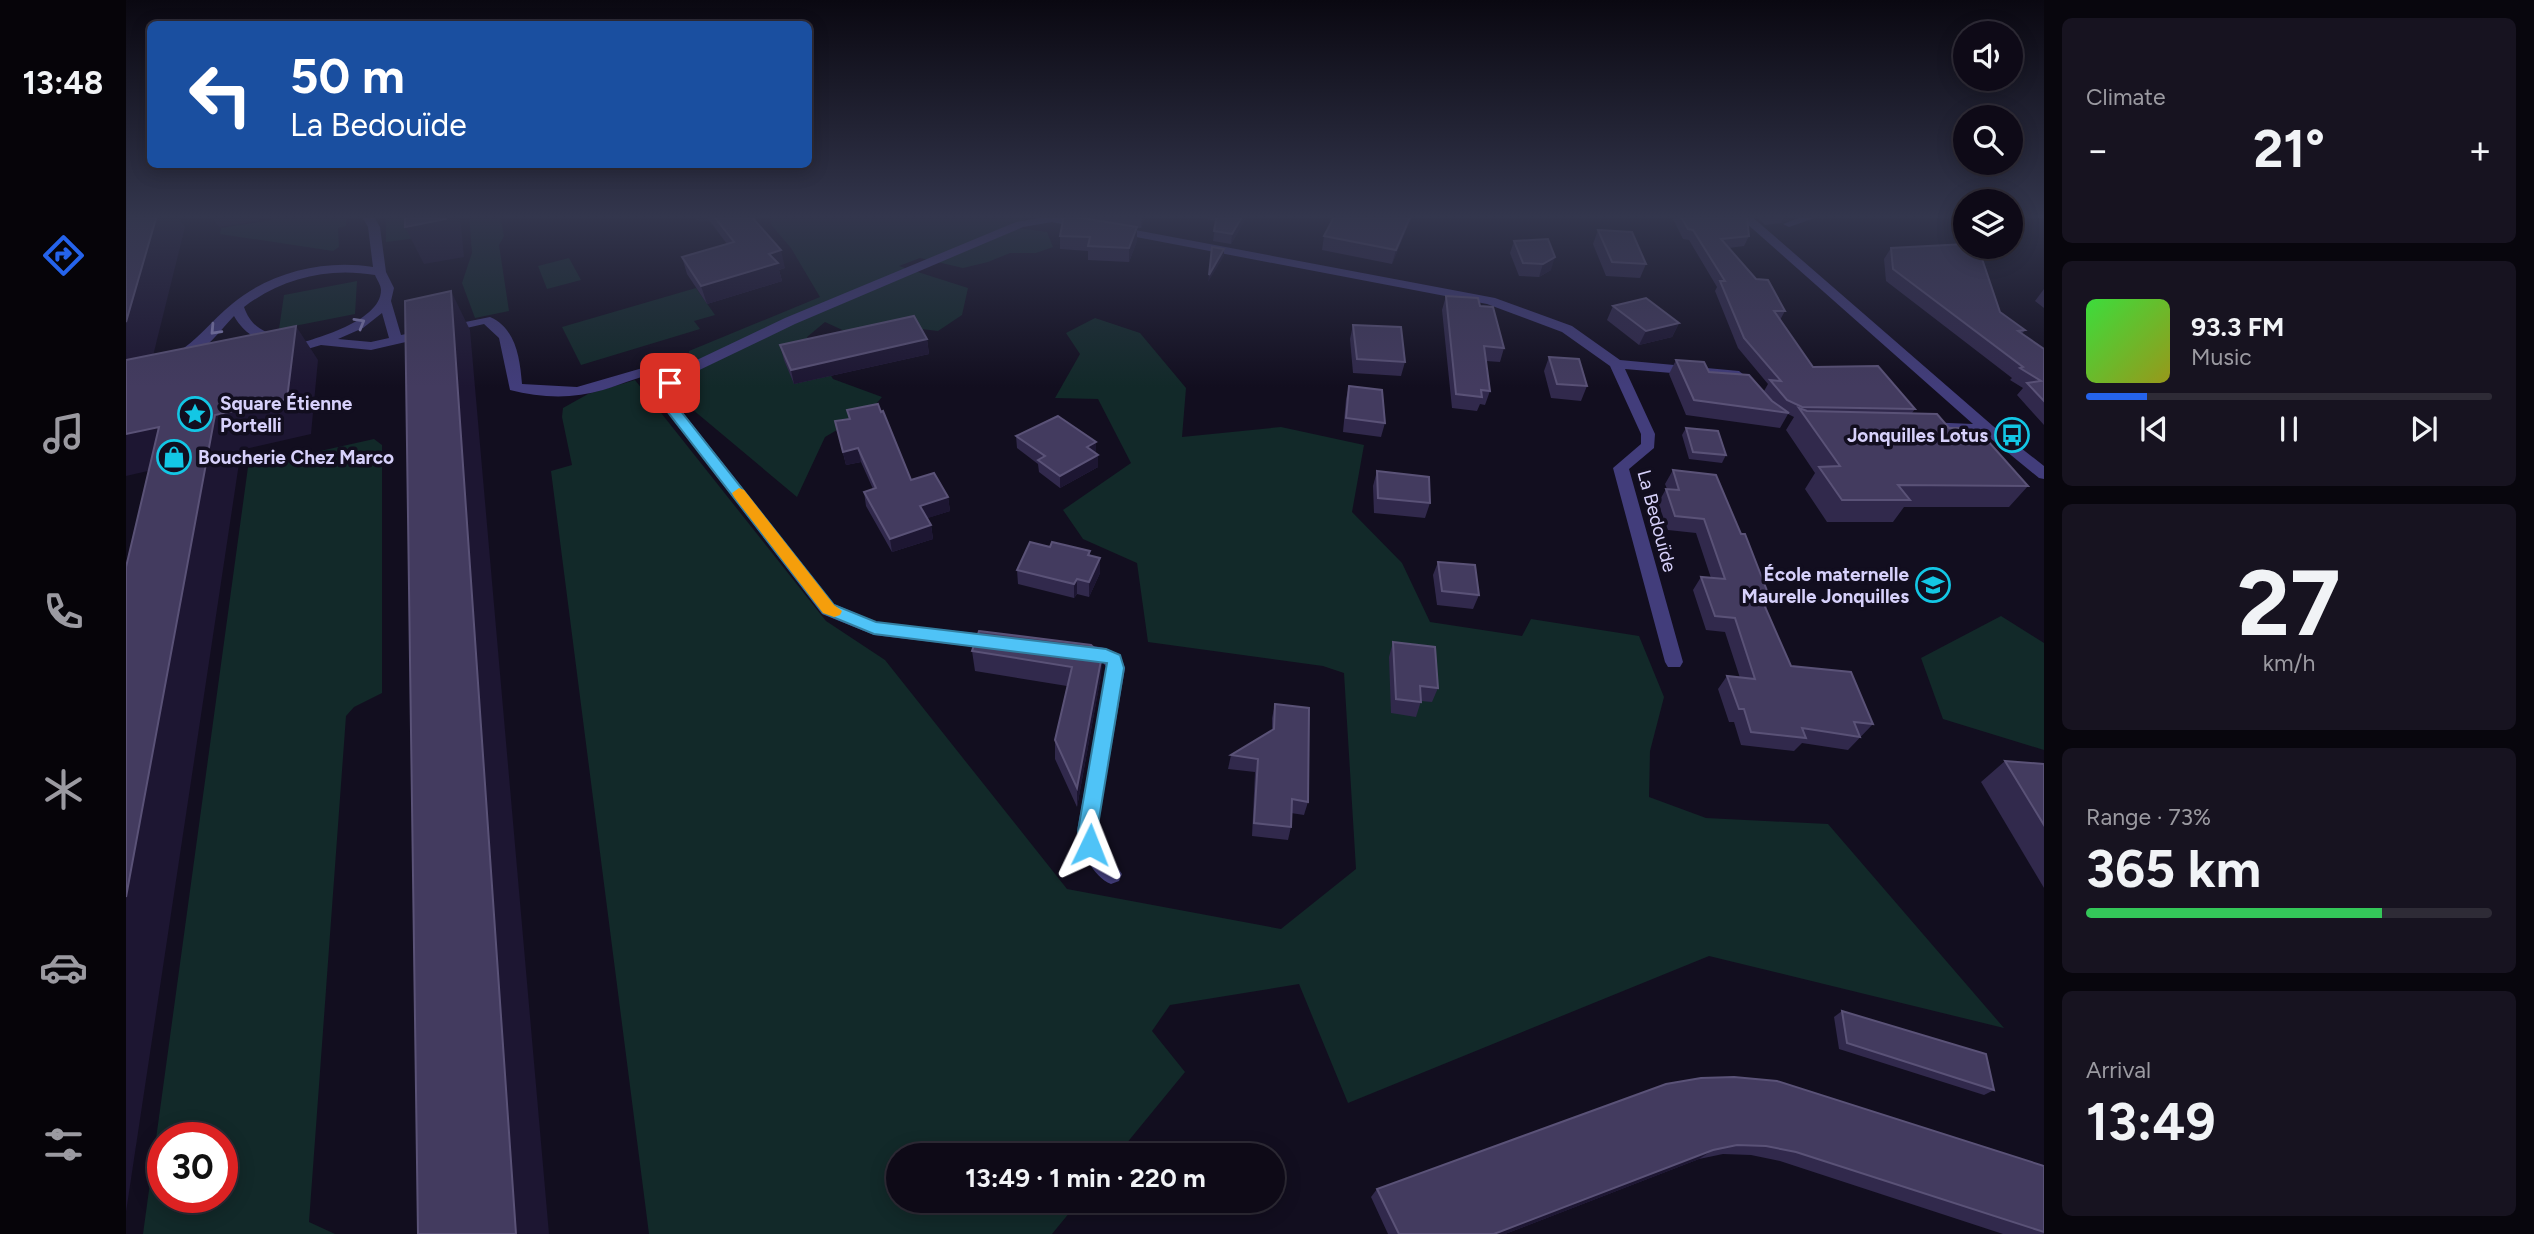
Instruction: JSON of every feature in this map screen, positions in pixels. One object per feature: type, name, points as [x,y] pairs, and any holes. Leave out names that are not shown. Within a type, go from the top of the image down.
[{"type":"street","points":[[167,362],[196,348],[237,306],[258,292],[284,280],[315,273]]},
{"type":"street","points":[[380,273],[389,290],[386,303],[396,340]]},
{"type":"street","name":"La Bedouïde","points":[[684,372],[790,321],[905,273]]},
{"type":"street","name":"La Bedouïde","points":[[1342,273],[1490,301],[1567,329],[1616,364],[1648,434],[1648,445],[1621,468],[1674,662]]},
{"type":"street","points":[[1809,273],[1988,429],[2044,474]]},
{"type":"street","points":[[270,356],[321,341],[368,320],[386,303]]},
{"type":"street","points":[[237,306],[243,323],[267,339],[293,342],[321,341],[371,346],[472,322],[492,322],[504,332],[514,387],[527,390],[586,390],[663,367],[684,372]]},
{"type":"street","points":[[1616,364],[1715,372],[1741,378],[1756,397]]},
{"type":"street","points":[[684,372],[670,383],[667,389],[674,411],[828,609],[874,628],[1010,644]]},
{"type":"street","points":[[1905,427],[1988,429]]},
{"type":"street","points":[[1065,650],[1106,655],[1114,660],[1116,668],[1087,831],[1090,845],[1111,874]]},
{"type":"green space","points":[[465,273],[503,273],[509,311],[475,318],[462,283]]},
{"type":"green space","points":[[541,273],[577,273],[581,280],[547,289]]},
{"type":"green space","points":[[806,273],[920,273],[968,288],[962,315],[938,331],[913,328],[849,333],[825,322],[807,337],[833,379],[882,397],[871,410],[825,437],[797,497],[692,409],[689,351],[820,297]]},
{"type":"green space","points":[[357,281],[355,314],[279,329],[284,295]]},
{"type":"green space","points":[[696,288],[715,315],[694,321],[700,329],[581,365],[562,327]]},
{"type":"green space","points":[[1095,318],[1140,333],[1186,388],[1182,437],[1281,427],[1364,445],[1352,512],[1402,563],[1430,622],[1522,636],[1531,619],[1639,636],[1664,697],[1650,751],[1649,797],[1706,818],[1828,824],[2004,1028],[1709,956],[1348,1103],[1299,984],[1170,1005],[1152,1031],[1185,1072],[1127,1143],[886,1143],[886,1213],[1069,1213],[1052,1234],[649,1234],[551,471],[572,465],[562,417],[563,408],[588,394],[635,380],[826,621],[885,660],[1067,889],[1281,929],[1356,869],[1344,673],[1323,666],[1148,642],[1137,563],[1083,539],[1063,510],[1131,463],[1098,399],[1055,398],[1080,354],[1066,333]]},
{"type":"green space","points":[[374,439],[382,445],[382,693],[354,707],[346,716],[309,1222],[335,1234],[143,1234],[147,1205],[147,1213],[238,1213],[238,1122],[158,1122],[248,467]]},
{"type":"green space","points":[[2001,616],[2044,643],[2044,750],[1943,719],[1921,658]]},
{"type":"building","points":[[126,273],[140,273],[126,322]]},
{"type":"building","points":[[692,273],[746,273],[701,286]]},
{"type":"building","points":[[1720,273],[1750,273],[1756,279],[1768,280],[1785,311],[1774,311],[1813,367],[1878,366],[1915,409],[1802,407],[1787,400],[1770,380],[1781,381],[1744,338],[1720,281],[1725,281]]},
{"type":"building","points":[[1898,273],[1987,273],[2000,312],[2025,330],[2018,331],[2044,349],[2044,401],[2027,383],[2041,381],[2020,368],[2023,367]]},
{"type":"building","points":[[451,291],[516,1234],[418,1234],[405,301]]},
{"type":"building","points":[[1446,296],[1478,298],[1480,306],[1493,307],[1504,348],[1484,346],[1490,391],[1481,390],[1482,397],[1456,394]]},
{"type":"building","points":[[1646,298],[1679,323],[1646,331],[1613,306]]},
{"type":"building","points":[[914,316],[927,339],[791,370],[780,345]]},
{"type":"building","points":[[1353,325],[1401,327],[1405,362],[1357,359]]},
{"type":"building","points":[[296,326],[287,399],[215,415],[126,897],[126,567],[159,427],[126,434],[126,360]]},
{"type":"building","points":[[1549,357],[1579,359],[1587,386],[1557,384]]},
{"type":"building","points":[[1676,360],[1704,362],[1709,372],[1749,375],[1772,401],[1789,413],[1694,400]]},
{"type":"building","points":[[1349,386],[1382,390],[1385,423],[1346,418]]},
{"type":"building","points":[[878,404],[911,480],[934,473],[948,497],[920,506],[931,525],[890,539],[864,492],[876,488],[858,448],[843,452],[835,421],[850,419],[847,410]]},
{"type":"building","points":[[1799,408],[1807,411],[1937,414],[1949,428],[1961,428],[1974,442],[1988,441],[2028,486],[1898,485],[1910,500],[1842,500],[1819,467],[1840,466]]},
{"type":"building","points":[[1058,416],[1096,442],[1087,447],[1098,455],[1060,476],[1038,460],[1045,456],[1016,436]]},
{"type":"building","points":[[1686,428],[1718,431],[1726,455],[1693,452]]},
{"type":"building","points":[[1673,470],[1716,475],[1741,534],[1745,534],[1771,601],[1762,600],[1791,666],[1851,672],[1873,724],[1854,722],[1860,737],[1802,728],[1806,738],[1751,732],[1744,709],[1739,709],[1727,676],[1755,679],[1735,618],[1715,616],[1701,577],[1725,579],[1704,519],[1675,516],[1666,489],[1679,490]]},
{"type":"building","points":[[1377,471],[1429,477],[1430,503],[1378,498]]},
{"type":"building","points":[[1030,542],[1050,547],[1052,542],[1090,551],[1088,555],[1100,558],[1089,582],[1077,579],[1074,584],[1017,570]]},
{"type":"building","points":[[1438,562],[1475,565],[1479,595],[1442,591]]},
{"type":"building","points":[[979,631],[1091,645],[1102,655],[1077,788],[1055,740],[1072,667],[972,651]]},
{"type":"building","points":[[1393,642],[1435,647],[1438,688],[1420,686],[1421,702],[1396,699]]},
{"type":"building","points":[[1275,704],[1309,708],[1308,802],[1292,799],[1291,827],[1254,823],[1258,759],[1231,755],[1274,729]]},
{"type":"building","points":[[2005,761],[2044,764],[2044,825]]},
{"type":"building","points":[[1842,1011],[1986,1054],[1994,1090],[1847,1043]]},
{"type":"building","points":[[1734,1077],[1777,1081],[2044,1166],[2044,1232],[1796,1152],[1766,1146],[1737,1145],[1713,1150],[1494,1234],[1399,1234],[1377,1189],[1666,1084],[1701,1078]]},
{"type":"slow traffic","points":[[739,493],[828,609],[834,611]]},
{"type":"place","name":"Square Étienne Portelli","points":[[195,414]]},
{"type":"place","name":"Jonquilles Lotus","points":[[2012,435]]},
{"type":"place","name":"Boucherie Chez Marco","points":[[174,457]]},
{"type":"place","name":"École maternelle Maurelle Jonquilles","points":[[1933,585]]},
{"type":"route","points":[[670,383],[667,389],[674,411],[828,609],[874,628],[1106,655],[1114,660],[1116,668],[1087,831],[1090,845]]}]
